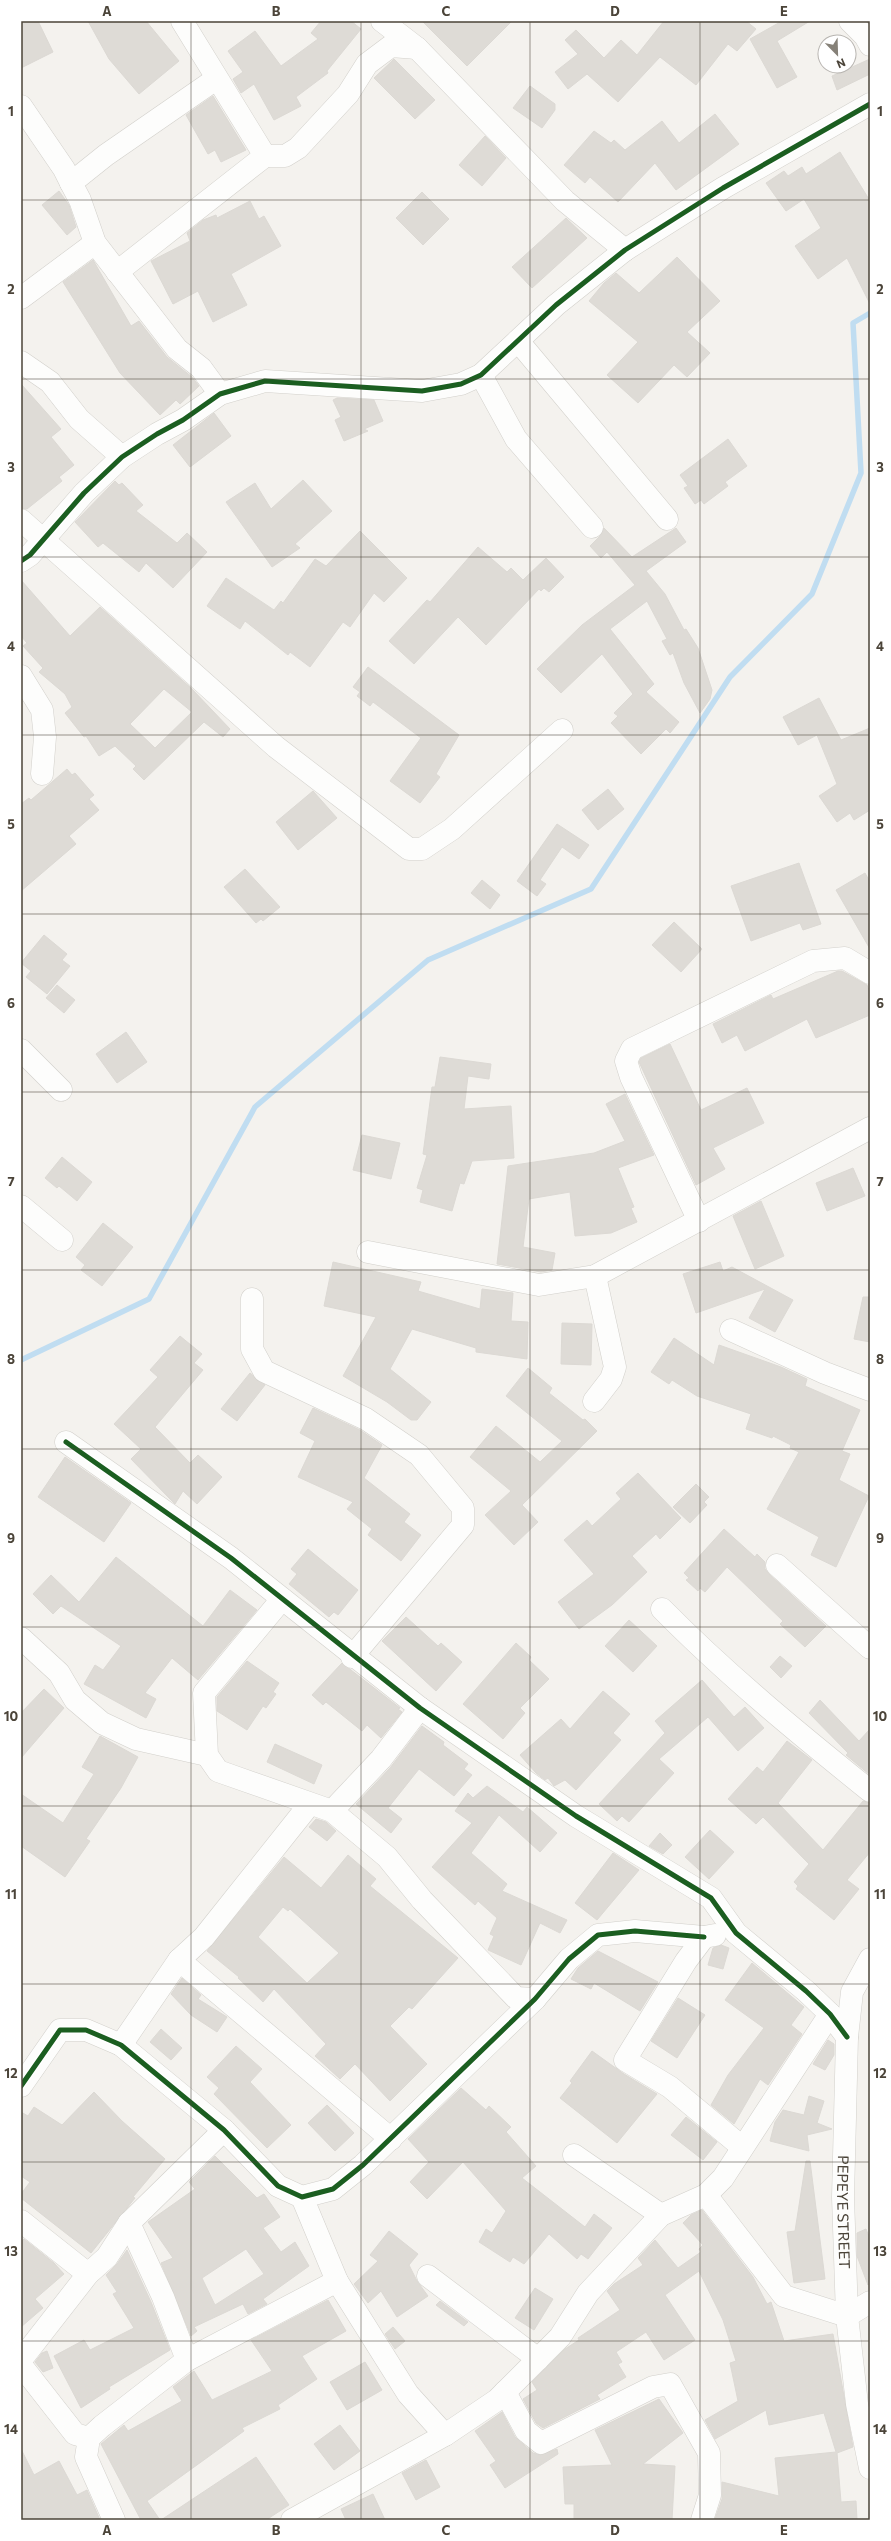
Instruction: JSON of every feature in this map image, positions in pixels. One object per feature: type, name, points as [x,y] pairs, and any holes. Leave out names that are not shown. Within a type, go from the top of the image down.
[{"type":"street","points":[[182,21],[216,79],[265,156]]},
{"type":"street","points":[[382,21],[417,48],[565,201],[625,250]]},
{"type":"street","points":[[850,21],[870,45]]},
{"type":"street","points":[[117,272],[265,156],[285,156],[298,148],[348,94],[366,64],[391,46],[417,48]]},
{"type":"street","points":[[71,183],[106,155],[216,79]]},
{"type":"street","points":[[21,561],[30,555],[45,540],[84,493],[122,457],[157,434],[183,420],[220,394],[265,381],[422,391],[461,384],[481,375],[556,305],[625,250],[723,188],[870,104]]},
{"type":"street","points":[[21,106],[64,168],[80,200],[95,243],[177,349],[201,368],[220,394]]},
{"type":"street","points":[[21,298],[95,243]]},
{"type":"street","points":[[518,341],[667,519]]},
{"type":"street","points":[[21,362],[50,382],[79,419],[122,457]]},
{"type":"street","points":[[481,375],[516,439],[592,527]]},
{"type":"street","points":[[21,520],[276,747],[409,849],[422,849],[452,829],[562,730]]},
{"type":"street","points":[[21,676],[42,710],[45,737],[42,774]]},
{"type":"street","points":[[699,1221],[631,1077],[626,1060],[632,1049],[813,961],[845,958],[870,973]]},
{"type":"street","points":[[21,1050],[61,1090]]},
{"type":"street","points":[[368,1252],[539,1285],[595,1276],[870,1128]]},
{"type":"street","points":[[21,1206],[62,1240]]},
{"type":"street","points":[[594,1401],[611,1379],[615,1366],[595,1276]]},
{"type":"street","points":[[252,1299],[252,1349],[264,1370],[366,1419],[419,1455],[462,1508],[463,1525],[352,1657]]},
{"type":"street","points":[[731,1330],[825,1373],[870,1390]]},
{"type":"street","points":[[66,1442],[231,1558],[352,1657],[420,1708],[576,1816],[711,1898],[736,1933],[806,1991],[830,2014],[847,2038]]},
{"type":"street","points":[[777,1565],[870,1648]]},
{"type":"street","points":[[282,1600],[204,1693],[207,1755],[218,1771],[309,1805],[332,1811],[386,1857],[422,1900],[516,1998],[535,1999]]},
{"type":"street","points":[[662,1609],[700,1648],[760,1701],[870,1791]]},
{"type":"street","points":[[21,1638],[59,1673],[75,1700],[102,1723],[136,1739],[207,1755]]},
{"type":"street","points":[[332,1811],[381,1759],[420,1708]]},
{"type":"street","points":[[121,2045],[179,1960],[204,1937],[309,1805]]},
{"type":"street","points":[[21,2086],[60,2030],[86,2030],[121,2045],[224,2130],[278,2186],[302,2197],[333,2189],[364,2165],[535,1999],[569,1959],[598,1935],[635,1931],[704,1937],[736,1933]]},
{"type":"street","points":[[704,1937],[686,1961],[625,2060],[670,2087],[742,2147]]},
{"type":"street","name":"PEPEYE STREET","points":[[870,1959],[852,1992],[847,2038],[843,2198],[846,2316],[856,2404],[870,2468]]},
{"type":"street","points":[[179,1960],[391,2139]]},
{"type":"street","points":[[292,2520],[444,2435],[497,2400],[560,2337],[588,2293],[661,2215],[706,2195],[723,2178],[830,2014]]},
{"type":"street","points":[[21,2360],[88,2274],[107,2257],[129,2222],[224,2130]]},
{"type":"street","points":[[574,2155],[661,2215]]},
{"type":"street","points":[[706,2195],[784,2296],[846,2316],[870,2302]]},
{"type":"street","points":[[302,2197],[337,2281],[408,2394],[444,2435]]},
{"type":"street","points":[[21,2221],[88,2274]]},
{"type":"street","points":[[129,2222],[163,2297],[188,2360]]},
{"type":"street","points":[[428,2276],[538,2359]]},
{"type":"street","points":[[114,2520],[86,2457],[89,2438],[102,2426],[188,2360],[337,2281]]},
{"type":"street","points":[[21,2365],[75,2434],[89,2438]]},
{"type":"street","points":[[505,2392],[526,2431],[541,2443],[652,2387],[670,2384],[709,2453],[710,2495],[702,2520]]},
{"type":"building","points":[[21,21],[38,21],[53,52],[21,68]]},
{"type":"building","points":[[88,21],[146,21],[179,61],[139,94],[109,59]]},
{"type":"building","points":[[321,21],[351,21],[361,29],[327,71],[328,73],[296,97],[301,106],[274,120],[254,84],[241,93],[233,79],[243,72],[228,51],[255,31],[281,66],[318,39],[311,33]]},
{"type":"building","points":[[422,21],[512,21],[467,66]]},
{"type":"building","points":[[664,21],[746,21],[756,29],[737,51],[728,44],[696,85],[660,57],[618,102],[587,74],[568,89],[555,72],[578,54],[565,40],[576,30],[604,58],[621,40],[637,55]]},
{"type":"building","points":[[782,21],[810,21],[777,41],[797,77],[777,88],[750,39]]},
{"type":"building","points":[[394,59],[435,100],[415,119],[374,78]]},
{"type":"building","points":[[870,59],[870,74],[837,90],[832,76],[836,74],[857,74],[857,65]]},
{"type":"building","points":[[530,86],[555,104],[555,110],[542,128],[513,108]]},
{"type":"building","points":[[213,96],[246,150],[221,162],[215,150],[208,154],[186,115]]},
{"type":"building","points":[[715,114],[739,144],[676,190],[655,163],[618,202],[590,177],[585,183],[564,165],[594,131],[611,143],[614,140],[625,150],[662,121],[679,143]]},
{"type":"building","points":[[485,136],[506,158],[482,186],[459,165]]},
{"type":"building","points":[[840,152],[870,201],[870,304],[847,258],[818,279],[795,246],[821,228],[804,199],[786,211],[766,183],[784,171],[788,176],[802,167],[806,174]]},
{"type":"building","points":[[59,191],[69,205],[76,227],[67,235],[42,205]]},
{"type":"building","points":[[422,192],[449,219],[423,245],[396,218]]},
{"type":"building","points":[[250,201],[259,219],[264,216],[281,246],[231,274],[247,305],[213,322],[198,291],[173,304],[151,261],[190,241],[187,233],[203,220],[216,215],[217,218]]},
{"type":"building","points":[[566,218],[587,238],[532,288],[512,267]]},
{"type":"building","points":[[677,257],[720,301],[687,332],[710,353],[687,377],[674,365],[638,403],[607,375],[638,342],[589,301],[604,283],[616,273],[639,293]]},
{"type":"building","points":[[93,260],[131,326],[139,321],[167,357],[192,377],[199,386],[180,404],[176,400],[160,415],[120,373],[63,282]]},
{"type":"building","points":[[21,384],[61,429],[51,437],[74,465],[59,477],[62,481],[27,509],[21,508]]},
{"type":"building","points":[[337,398],[374,400],[383,421],[364,429],[368,431],[344,441],[335,420],[341,417],[333,400]]},
{"type":"building","points":[[214,413],[231,436],[190,467],[173,445]]},
{"type":"building","points":[[728,439],[747,466],[725,482],[728,486],[704,504],[701,500],[695,504],[684,488],[688,486],[680,475]]},
{"type":"building","points":[[303,480],[332,511],[295,544],[300,548],[272,567],[226,502],[255,483],[271,509]]},
{"type":"building","points":[[115,481],[119,485],[122,483],[143,505],[136,511],[177,543],[187,533],[207,552],[173,588],[146,563],[139,572],[103,543],[98,547],[75,522]]},
{"type":"building","points":[[604,528],[632,557],[676,528],[686,542],[646,571],[665,594],[684,630],[686,629],[698,648],[712,690],[710,699],[700,713],[684,683],[673,653],[670,655],[662,641],[667,639],[647,601],[610,629],[654,684],[646,692],[679,722],[670,733],[666,729],[641,754],[611,723],[618,716],[614,713],[633,694],[602,654],[561,693],[537,669],[582,625],[635,585],[607,552],[601,558],[590,546],[600,536]]},
{"type":"building","points":[[360,531],[407,578],[384,602],[374,593],[350,627],[343,622],[310,667],[290,652],[288,655],[245,621],[240,629],[207,606],[226,578],[274,610],[281,601],[283,603],[315,559],[326,566]]},
{"type":"building","points":[[478,547],[507,572],[511,568],[523,580],[546,558],[564,577],[549,592],[544,588],[541,591],[539,589],[486,645],[458,617],[414,664],[389,641],[427,600],[430,602]]},
{"type":"building","points":[[21,580],[70,636],[100,607],[191,688],[230,729],[223,737],[204,722],[144,780],[133,769],[136,766],[115,746],[99,756],[86,736],[84,737],[65,713],[72,707],[65,694],[39,672],[43,668],[23,646],[27,643],[21,636]],"holes":[[[164,689],[192,712],[155,748],[130,724]]]},
{"type":"building","points":[[368,667],[459,735],[436,774],[440,777],[420,803],[390,781],[421,738],[373,702],[370,706],[357,696],[360,692],[353,687]]},
{"type":"building","points":[[819,698],[841,740],[870,728],[870,810],[854,820],[850,813],[837,822],[819,796],[837,784],[817,735],[798,745],[783,717]]},
{"type":"building","points":[[67,769],[72,775],[75,773],[94,795],[89,799],[99,810],[69,836],[76,844],[21,891],[21,804],[29,798],[31,800]]},
{"type":"building","points":[[608,789],[624,809],[598,830],[582,810]]},
{"type":"building","points":[[313,791],[337,818],[298,850],[276,822]]},
{"type":"building","points":[[557,824],[589,845],[579,859],[562,847],[540,880],[546,884],[537,896],[517,881]]},
{"type":"building","points":[[799,863],[821,924],[803,930],[800,923],[751,941],[731,886]]},
{"type":"building","points":[[245,869],[280,907],[263,921],[261,919],[256,923],[224,887]]},
{"type":"building","points":[[865,873],[870,882],[870,949],[836,890]]},
{"type":"building","points":[[482,880],[500,895],[490,909],[471,893]]},
{"type":"building","points":[[674,922],[702,949],[681,972],[652,945]]},
{"type":"building","points":[[44,935],[67,954],[62,960],[70,966],[47,994],[26,977],[31,971],[21,963]]},
{"type":"building","points":[[838,971],[842,971],[867,985],[870,993],[870,1015],[816,1038],[807,1019],[745,1051],[737,1035],[722,1043],[713,1024],[771,995],[773,999]]},
{"type":"building","points":[[57,985],[75,1000],[64,1013],[46,998]]},
{"type":"building","points":[[126,1032],[147,1062],[117,1083],[96,1054]]},
{"type":"building","points":[[670,1044],[701,1110],[747,1088],[764,1123],[713,1148],[725,1169],[696,1185],[639,1062],[641,1058]]},
{"type":"building","points":[[440,1057],[491,1064],[489,1079],[468,1076],[464,1109],[511,1106],[514,1158],[472,1161],[464,1184],[460,1183],[452,1211],[420,1202],[423,1190],[417,1188],[427,1155],[423,1154],[432,1087],[435,1087]]},
{"type":"building","points":[[625,1094],[654,1155],[618,1168],[634,1207],[631,1208],[637,1222],[611,1233],[575,1236],[570,1192],[529,1199],[523,1247],[555,1253],[552,1270],[541,1272],[497,1264],[508,1166],[594,1153],[625,1141],[606,1104]]},
{"type":"building","points":[[362,1135],[400,1143],[391,1179],[353,1170]]},
{"type":"building","points":[[62,1157],[92,1182],[77,1201],[59,1186],[57,1188],[45,1178]]},
{"type":"building","points":[[853,1168],[865,1196],[827,1211],[816,1183]]},
{"type":"building","points":[[761,1201],[784,1256],[755,1269],[733,1216]]},
{"type":"building","points":[[103,1223],[133,1247],[102,1286],[81,1270],[85,1265],[76,1257]]},
{"type":"building","points":[[333,1262],[421,1282],[418,1291],[480,1309],[482,1289],[513,1293],[511,1321],[528,1322],[527,1359],[476,1352],[476,1348],[412,1329],[390,1369],[431,1402],[417,1420],[411,1420],[387,1402],[343,1376],[376,1317],[324,1306]]},
{"type":"building","points":[[720,1262],[723,1271],[732,1267],[793,1300],[775,1332],[749,1318],[765,1289],[696,1313],[683,1274]]},
{"type":"building","points":[[863,1297],[870,1297],[870,1342],[854,1339]]},
{"type":"building","points":[[562,1323],[592,1324],[591,1365],[561,1364]]},
{"type":"building","points":[[180,1336],[202,1354],[194,1363],[203,1370],[155,1427],[190,1463],[198,1455],[222,1477],[197,1504],[183,1491],[175,1504],[131,1459],[141,1449],[114,1424],[158,1377],[150,1370]]},
{"type":"building","points":[[674,1338],[714,1365],[719,1345],[781,1367],[807,1379],[805,1386],[860,1410],[842,1451],[850,1454],[839,1480],[869,1496],[836,1567],[811,1555],[819,1537],[767,1509],[799,1452],[790,1448],[791,1445],[773,1436],[772,1438],[746,1429],[751,1414],[697,1396],[672,1380],[669,1384],[651,1372]]},
{"type":"building","points":[[528,1368],[552,1388],[549,1393],[583,1420],[585,1419],[597,1431],[522,1505],[538,1522],[514,1545],[485,1515],[511,1491],[470,1457],[496,1426],[540,1462],[562,1441],[506,1396]]},
{"type":"building","points":[[250,1373],[265,1385],[237,1421],[221,1409]]},
{"type":"building","points":[[313,1408],[360,1430],[382,1445],[364,1478],[410,1514],[404,1522],[421,1535],[401,1561],[368,1535],[372,1529],[347,1509],[353,1502],[298,1477],[315,1441],[300,1433]]},
{"type":"building","points":[[65,1457],[131,1503],[104,1542],[38,1497]]},
{"type":"building","points":[[638,1473],[681,1518],[660,1539],[656,1534],[632,1556],[647,1572],[612,1605],[579,1629],[558,1602],[594,1574],[564,1540],[587,1520],[592,1526],[621,1499],[616,1493]]},
{"type":"building","points":[[696,1484],[709,1497],[704,1502],[707,1505],[690,1523],[673,1507]]},
{"type":"building","points":[[724,1529],[755,1557],[757,1554],[765,1562],[765,1569],[769,1574],[826,1626],[805,1647],[780,1624],[783,1621],[727,1567],[705,1592],[700,1588],[698,1591],[686,1580],[689,1578],[684,1573]]},
{"type":"building","points":[[308,1549],[358,1590],[338,1615],[334,1612],[329,1617],[289,1584],[297,1574],[291,1569]]},
{"type":"building","points":[[116,1557],[203,1626],[230,1590],[257,1610],[198,1680],[172,1658],[145,1693],[156,1699],[146,1718],[84,1684],[95,1665],[103,1670],[121,1646],[61,1606],[53,1614],[33,1594],[51,1575],[79,1602]]},
{"type":"building","points":[[406,1617],[438,1646],[441,1643],[462,1662],[436,1691],[382,1641]]},
{"type":"building","points":[[629,1620],[657,1646],[633,1672],[605,1646]]},
{"type":"building","points":[[516,1643],[531,1657],[529,1660],[549,1679],[520,1708],[525,1713],[503,1739],[463,1704]]},
{"type":"building","points":[[780,1656],[792,1666],[781,1678],[770,1667]]},
{"type":"building","points":[[247,1661],[279,1683],[273,1692],[276,1694],[266,1708],[263,1706],[247,1730],[217,1711],[217,1697]]},
{"type":"building","points":[[342,1663],[400,1708],[398,1709],[402,1712],[381,1738],[367,1725],[362,1731],[326,1702],[323,1705],[312,1695]]},
{"type":"building","points":[[702,1680],[734,1717],[745,1707],[764,1728],[738,1751],[708,1717],[659,1759],[674,1773],[629,1822],[622,1816],[617,1821],[599,1804],[665,1733],[655,1721]]},
{"type":"building","points":[[44,1689],[64,1708],[21,1758],[21,1713]]},
{"type":"building","points":[[603,1691],[630,1714],[613,1733],[621,1740],[576,1790],[565,1780],[554,1786],[548,1778],[545,1780],[536,1773],[520,1755],[561,1719],[570,1729]]},
{"type":"building","points":[[820,1700],[859,1741],[870,1729],[870,1775],[846,1755],[848,1753],[809,1713]]},
{"type":"building","points":[[422,1726],[444,1742],[443,1745],[468,1764],[464,1769],[472,1775],[454,1796],[419,1769],[388,1808],[402,1819],[391,1833],[356,1804],[390,1768]]},
{"type":"building","points":[[100,1736],[138,1757],[121,1788],[86,1839],[90,1841],[65,1877],[21,1846],[21,1794],[63,1823],[94,1774],[82,1767]]},
{"type":"building","points":[[787,1741],[812,1760],[778,1803],[823,1850],[863,1801],[870,1803],[870,1852],[847,1880],[859,1889],[834,1920],[796,1889],[798,1886],[794,1882],[809,1864],[763,1817],[756,1824],[728,1799],[757,1767],[763,1772]]},
{"type":"building","points":[[275,1744],[322,1765],[314,1784],[267,1762]]},
{"type":"building","points":[[487,1786],[523,1812],[527,1807],[557,1833],[540,1852],[499,1815],[471,1853],[507,1884],[502,1891],[567,1920],[560,1933],[540,1923],[521,1965],[488,1950],[494,1936],[490,1934],[497,1918],[478,1901],[475,1905],[432,1867],[472,1823],[455,1811],[468,1793],[473,1798]]},
{"type":"building","points":[[316,1819],[326,1822],[336,1831],[327,1841],[309,1827]]},
{"type":"building","points":[[710,1830],[734,1852],[709,1879],[685,1857]]},
{"type":"building","points":[[660,1833],[672,1845],[663,1854],[649,1846]]},
{"type":"building","points":[[613,1853],[639,1870],[597,1920],[575,1903]]},
{"type":"building","points":[[348,1855],[376,1879],[370,1886],[458,1958],[412,2009],[409,2007],[390,2026],[427,2064],[390,2101],[355,2064],[340,2079],[315,2056],[326,2044],[274,1989],[263,2002],[238,1978],[239,1977],[207,1951],[284,1857],[321,1888]],"holes":[[[283,1907],[288,1911],[290,1909],[339,1953],[307,1983],[258,1937]]]},
{"type":"building","points":[[721,1945],[729,1948],[723,1969],[708,1965],[713,1948]]},
{"type":"building","points":[[598,1951],[658,1982],[640,2011],[594,1983],[591,1989],[571,1979],[578,1968]]},
{"type":"building","points":[[752,1963],[804,2007],[791,2025],[802,2034],[768,2085],[760,2079],[734,2124],[711,2105],[728,2075],[764,2028],[725,2000]]},
{"type":"building","points":[[182,1978],[201,1995],[198,1999],[227,2017],[217,2032],[191,2015],[171,1994]]},
{"type":"building","points":[[678,1998],[705,2015],[677,2058],[651,2041]]},
{"type":"building","points":[[161,2029],[182,2048],[171,2060],[150,2042]]},
{"type":"building","points":[[828,2040],[834,2044],[834,2055],[825,2070],[813,2064]]},
{"type":"building","points":[[236,2046],[262,2069],[250,2082],[291,2125],[267,2148],[214,2094],[219,2088],[207,2077]]},
{"type":"building","points":[[592,2051],[624,2074],[657,2094],[617,2143],[560,2098],[572,2083],[570,2081]]},
{"type":"building","points":[[461,2088],[486,2110],[489,2106],[511,2127],[506,2132],[536,2166],[522,2178],[585,2227],[594,2214],[612,2228],[588,2259],[581,2254],[577,2259],[549,2234],[524,2264],[513,2257],[510,2262],[479,2242],[486,2229],[492,2233],[506,2211],[463,2162],[427,2199],[410,2182],[429,2162],[408,2139]]},
{"type":"building","points":[[94,2092],[122,2121],[165,2159],[133,2197],[135,2198],[91,2253],[21,2198],[21,2194],[30,2182],[21,2176],[21,2112],[28,2116],[34,2107],[62,2125]]},
{"type":"building","points":[[809,2096],[824,2101],[817,2123],[832,2129],[807,2135],[809,2151],[770,2141],[775,2122],[783,2110],[804,2115]]},
{"type":"building","points":[[327,2105],[354,2133],[335,2151],[308,2123]]},
{"type":"building","points":[[686,2117],[717,2142],[703,2160],[671,2135]]},
{"type":"building","points":[[215,2156],[257,2198],[264,2194],[280,2217],[263,2228],[281,2252],[295,2242],[309,2266],[263,2299],[267,2304],[248,2314],[243,2304],[194,2327],[197,2331],[191,2336],[161,2263],[173,2258],[148,2222],[195,2189],[189,2182]],"holes":[[[246,2249],[264,2274],[215,2305],[202,2278]]]},
{"type":"building","points":[[806,2161],[810,2161],[825,2279],[794,2283],[787,2232],[795,2231]]},
{"type":"building","points":[[702,2210],[753,2277],[767,2304],[771,2302],[784,2341],[833,2334],[853,2447],[837,2453],[841,2502],[856,2501],[857,2520],[715,2519],[722,2499],[722,2482],[779,2496],[775,2458],[836,2452],[824,2413],[769,2425],[766,2410],[715,2439],[705,2420],[738,2401],[730,2363],[736,2361],[723,2320],[699,2271],[665,2295],[695,2340],[664,2360],[646,2332],[616,2352],[622,2362],[618,2364],[626,2377],[597,2395],[600,2399],[543,2428],[536,2423],[523,2399],[537,2390],[532,2382],[565,2349],[579,2340],[578,2338],[620,2310],[607,2291],[614,2284],[643,2265],[638,2258],[655,2240],[678,2268],[701,2252],[699,2249],[703,2245],[683,2223],[691,2215]]},
{"type":"building","points":[[866,2229],[870,2239],[868,2285],[857,2256],[857,2233]]},
{"type":"building","points":[[389,2231],[418,2254],[409,2265],[417,2281],[428,2296],[397,2317],[381,2291],[368,2303],[354,2284],[378,2261],[370,2255]]},
{"type":"building","points":[[24,2239],[54,2263],[64,2274],[35,2299],[43,2308],[21,2327],[21,2242]]},
{"type":"building","points":[[127,2250],[151,2302],[170,2350],[109,2387],[110,2389],[81,2408],[54,2356],[84,2340],[90,2350],[134,2328],[113,2294],[117,2292],[106,2275],[117,2264]]},
{"type":"building","points":[[535,2288],[553,2299],[534,2330],[515,2318]]},
{"type":"building","points":[[328,2300],[346,2331],[302,2356],[317,2379],[278,2405],[280,2409],[242,2428],[244,2431],[147,2501],[160,2520],[141,2520],[101,2444],[124,2425],[128,2431],[182,2401],[173,2387],[194,2371],[212,2400],[272,2371],[251,2340]]},
{"type":"building","points":[[440,2301],[468,2322],[464,2326],[436,2305]]},
{"type":"building","points":[[393,2327],[405,2341],[395,2349],[385,2334]]},
{"type":"building","points":[[47,2351],[53,2368],[43,2372],[35,2362],[42,2353]]},
{"type":"building","points":[[365,2362],[382,2390],[347,2410],[330,2382]]},
{"type":"building","points":[[659,2399],[683,2433],[643,2464],[675,2466],[672,2520],[574,2520],[574,2504],[565,2504],[563,2467],[612,2465],[595,2430]]},
{"type":"building","points":[[502,2412],[515,2437],[533,2453],[540,2455],[557,2449],[558,2454],[505,2488],[490,2465],[496,2461],[475,2431]]},
{"type":"building","points":[[340,2425],[360,2451],[334,2470],[314,2444]]},
{"type":"building","points":[[21,2449],[34,2475],[59,2461],[77,2495],[87,2490],[100,2520],[21,2520]]},
{"type":"building","points":[[256,2457],[289,2505],[266,2520],[161,2520]]},
{"type":"building","points":[[426,2460],[440,2487],[416,2500],[402,2473]]},
{"type":"building","points":[[373,2494],[385,2520],[346,2520],[341,2509]]},
{"type":"waterway","points":[[21,1360],[149,1299],[255,1107],[428,960],[591,889],[730,677],[812,594],[861,473],[853,323],[870,313]]},
{"type":"cycle path","points":[[21,561],[30,555],[84,493],[122,457],[157,434],[183,420],[220,394],[265,381],[422,391],[461,384],[481,375],[556,305],[625,250],[723,188],[870,104]]},
{"type":"cycle path","points":[[66,1442],[231,1558],[420,1708],[576,1816],[711,1898],[736,1933],[806,1991],[830,2014],[847,2037]]},
{"type":"cycle path","points":[[21,2086],[60,2030],[86,2030],[121,2045],[224,2130],[278,2186],[302,2197],[333,2189],[363,2165],[535,1999],[569,1959],[598,1935],[635,1931],[704,1937]]}]
